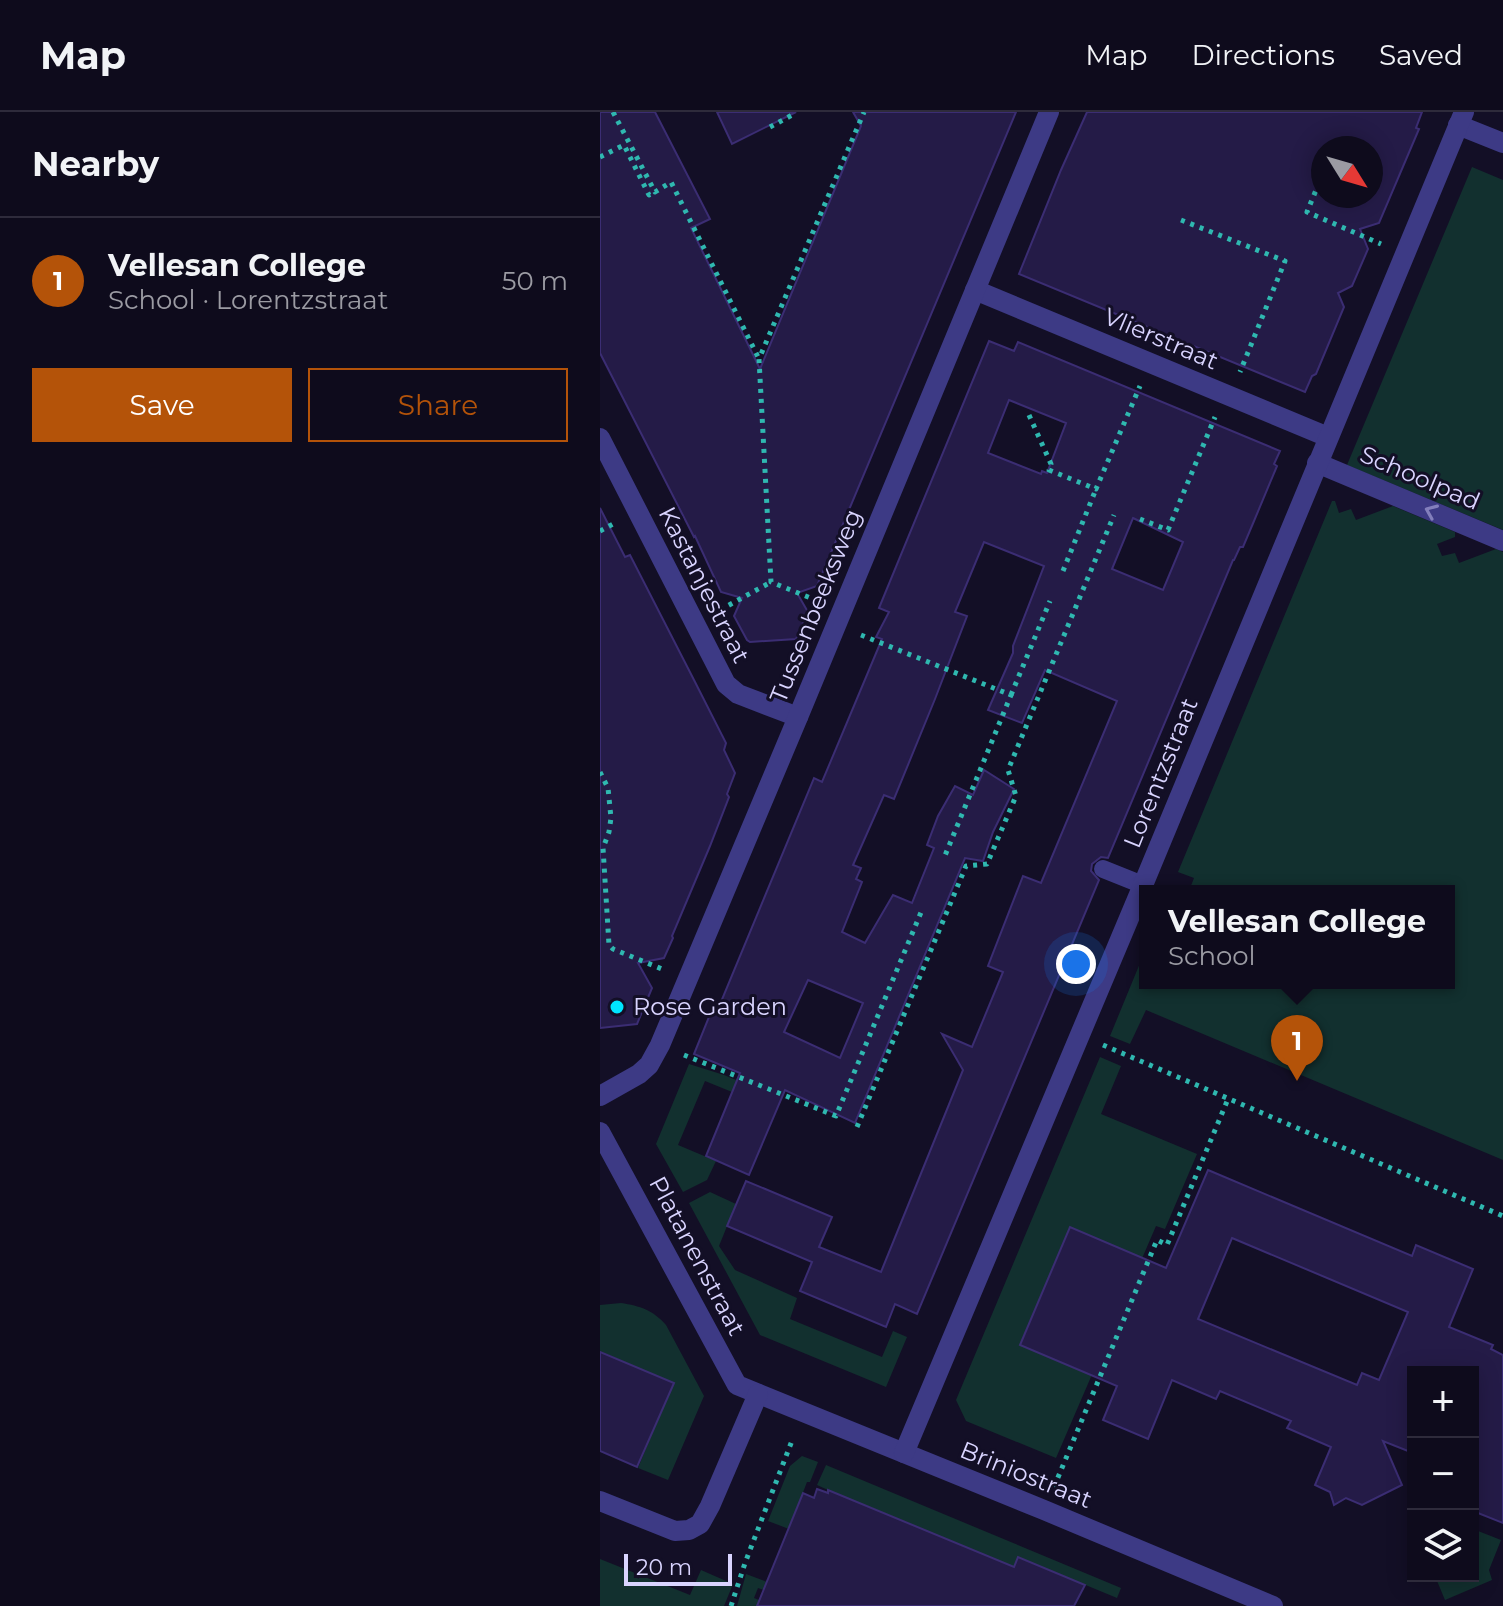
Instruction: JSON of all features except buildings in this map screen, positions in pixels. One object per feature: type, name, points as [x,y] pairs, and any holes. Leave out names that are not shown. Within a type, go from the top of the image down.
[{"type":"street","name":"Tussenbeeksweg","points":[[600,1096],[639,1074],[649,1065],[660,1045],[1049,112]]},
{"type":"street","points":[[1461,118],[1503,143]]},
{"type":"street","name":"Lorentzstraat","points":[[1143,885],[1461,118]]},
{"type":"street","name":"Vlierstraat","points":[[975,290],[1328,437]]},
{"type":"street","name":"Kastanjestraat","points":[[600,438],[721,676],[732,690],[798,717]]},
{"type":"street","name":"Schoolpad","points":[[1317,463],[1503,541]]},
{"type":"street","name":"Lorentzstraat","points":[[904,1453],[1139,895]]},
{"type":"street","name":"Platanenstraat","points":[[600,1132],[737,1385],[758,1394]]},
{"type":"street","points":[[600,1501],[675,1531],[689,1530],[700,1524],[758,1394]]},
{"type":"street","name":"Briniostraat","points":[[758,1394],[1044,1510],[1241,1600],[1273,1606]]},
{"type":"lane","points":[[1103,869],[1143,885]]},
{"type":"path","points":[[613,112],[655,192]]},
{"type":"path","points":[[770,127],[793,112]]},
{"type":"path","points":[[759,359],[864,112]]},
{"type":"path","points":[[600,157],[624,145],[649,195],[671,182],[759,359],[771,582]]},
{"type":"path","points":[[1311,202],[1307,212],[1404,255]]},
{"type":"path","points":[[1140,519],[1168,530],[1285,261],[1181,220]]},
{"type":"path","points":[[1063,571],[1149,363]]},
{"type":"path","points":[[1029,415],[1051,464],[1049,470],[1096,489]]},
{"type":"path","points":[[857,1127],[966,866],[987,864],[1016,796],[1008,770],[1114,515]]},
{"type":"path","points":[[771,582],[839,617],[1011,695]]},
{"type":"path","points":[[694,624],[771,582]]},
{"type":"path","points":[[944,858],[1050,601]]},
{"type":"path","points":[[600,772],[608,788],[611,818],[603,848],[609,945],[687,980]]},
{"type":"path","points":[[660,1045],[836,1116],[922,910]]},
{"type":"path","points":[[1080,1035],[1503,1216]]},
{"type":"path","points":[[1044,1510],[1157,1240],[1167,1245],[1228,1099]]},
{"type":"path","points":[[731,1606],[792,1443],[798,1409]]},
{"type":"green space","points":[[1472,167],[1503,180],[1503,530],[1347,465]]},
{"type":"green space","points":[[1332,501],[1335,501],[1339,513],[1351,509],[1356,520],[1393,506],[1455,532],[1455,537],[1437,544],[1442,556],[1455,553],[1459,563],[1496,549],[1503,552],[1503,1160],[1146,1010],[1130,1044],[1110,1036],[1139,966],[1139,989],[1455,989],[1455,885],[1191,885],[1194,878],[1178,872]]},
{"type":"green space","points":[[1100,1057],[1121,1066],[1101,1114],[1197,1154],[1165,1229],[1156,1226],[1056,1458],[966,1421],[956,1400]]},
{"type":"green space","points":[[689,1064],[780,1098],[776,1110],[705,1081],[678,1145],[716,1161],[707,1180],[683,1192],[656,1144]]},
{"type":"green space","points":[[710,1192],[736,1204],[719,1246],[735,1270],[797,1298],[790,1319],[882,1357],[893,1331],[907,1337],[886,1387],[760,1335],[689,1203]]},
{"type":"green space","points":[[621,1303],[646,1310],[666,1325],[704,1396],[668,1480],[638,1468],[673,1383],[600,1351],[600,1305]]},
{"type":"green space","points":[[802,1456],[818,1462],[789,1529],[768,1521],[790,1466]]},
{"type":"green space","points":[[826,1465],[1121,1588],[1117,1598],[1018,1557],[1013,1570],[989,1556],[986,1559],[817,1485]]},
{"type":"green space","points":[[1479,1531],[1501,1540],[1489,1570],[1492,1580],[1445,1600],[1438,1582],[1479,1582]]},
{"type":"green space","points":[[600,1559],[690,1595],[701,1570],[733,1584],[724,1606],[600,1606]]},
{"type":"green space","points":[[746,1574],[767,1582],[764,1590],[758,1588],[754,1598],[759,1600],[757,1606],[737,1606]]},
{"type":"place","name":"Rose Garden","points":[[617,1007]]},
{"type":"place","name":"Vellesan College","points":[[1297,1081]]}]
